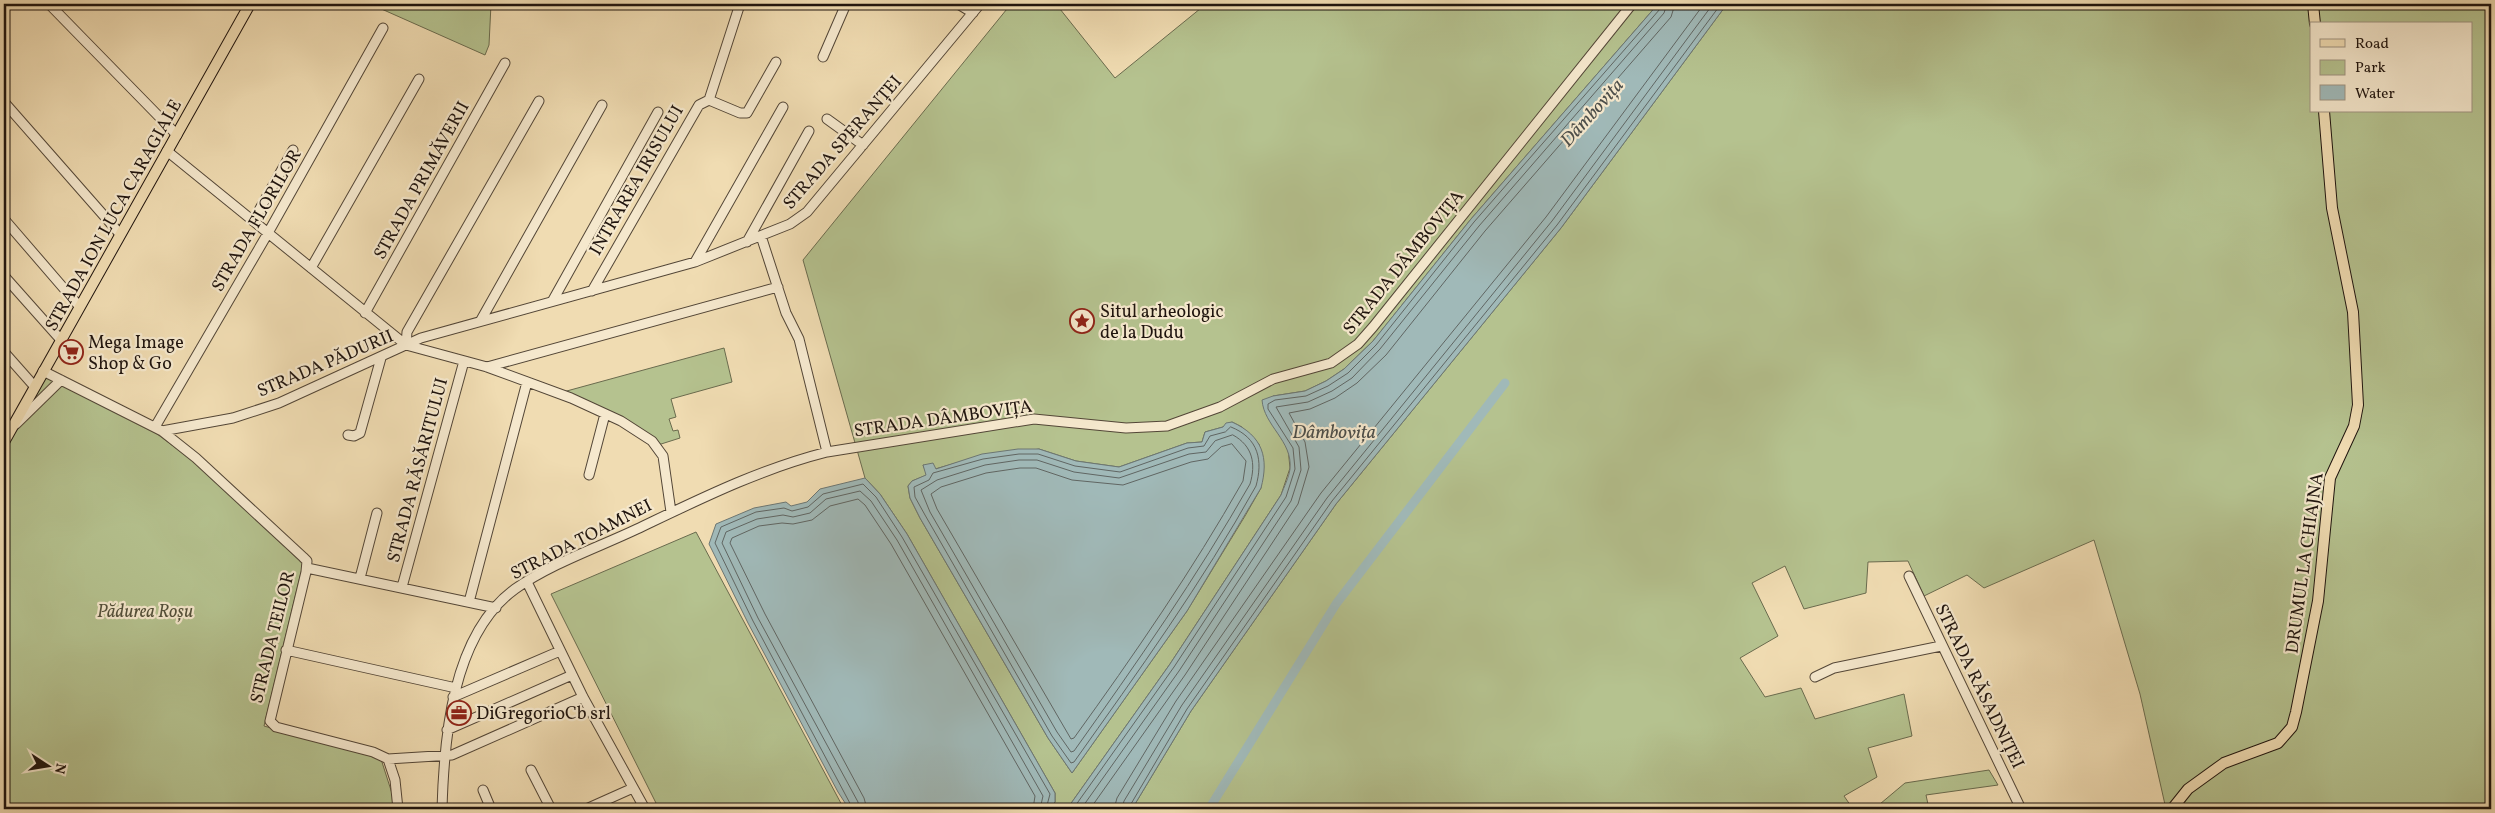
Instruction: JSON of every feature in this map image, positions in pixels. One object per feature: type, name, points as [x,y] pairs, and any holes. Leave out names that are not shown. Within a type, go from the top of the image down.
[{"type":"main road","name":"STRADA ION LUCA CARAGIALE","points":[[4,442],[250,4]]},
{"type":"main road","points":[[2313,4],[2315,22]]},
{"type":"main road","name":"DRUMUL LA CHIAJNA","points":[[2172,809],[2188,789],[2209,773],[2238,756],[2278,743],[2292,727],[2316,616],[2327,495],[2335,464],[2350,436],[2357,415],[2356,333],[2349,285],[2332,208],[2324,112]]},
{"type":"street","points":[[49,4],[176,135]]},
{"type":"street","points":[[709,100],[740,4]]},
{"type":"street","points":[[823,57],[846,4]]},
{"type":"street","points":[[958,4],[973,13]]},
{"type":"street","name":"STRADA SPERANȚEI","points":[[406,345],[421,338],[481,320],[694,262],[747,242],[802,216],[980,4]]},
{"type":"street","name":"STRADA DÂMBOVIȚA","points":[[827,452],[1034,419],[1126,428],[1167,426],[1220,407],[1273,378],[1331,363],[1358,344],[1373,327],[1632,4]]},
{"type":"street","name":"STRADA FLORILOR","points":[[159,429],[383,28]]},
{"type":"street","name":"INTRAREA IRISULUI","points":[[592,291],[699,105],[709,100],[740,113],[747,113],[776,62]]},
{"type":"street","name":"STRADA PRIMĂVERII","points":[[364,312],[505,63]]},
{"type":"street","points":[[311,268],[419,79]]},
{"type":"street","points":[[406,345],[407,332],[539,101]]},
{"type":"street","points":[[4,102],[120,234]]},
{"type":"street","points":[[481,320],[602,105]]},
{"type":"street","points":[[694,262],[783,107]]},
{"type":"street","points":[[553,300],[658,112]]},
{"type":"street","points":[[827,119],[863,145]]},
{"type":"street","points":[[747,242],[810,131]]},
{"type":"street","points":[[253,221],[293,150]]},
{"type":"street","points":[[167,151],[406,345]]},
{"type":"street","points":[[4,219],[79,306]]},
{"type":"street","points":[[761,236],[786,313],[799,339],[827,452]]},
{"type":"street","points":[[5,277],[61,340]]},
{"type":"street","points":[[487,368],[778,287]]},
{"type":"street","name":"STRADA PĂDURII","points":[[159,429],[252,412],[279,403],[406,345],[464,361],[528,382],[605,414],[636,430],[652,441],[661,451],[671,512]]},
{"type":"street","points":[[4,352],[35,387]]},
{"type":"street","points":[[348,435],[354,436],[360,433],[381,358]]},
{"type":"street","name":"STRADA RĂSĂRITULUI","points":[[402,588],[464,361]]},
{"type":"street","name":"STRADA TEILOR","points":[[44,371],[159,429],[196,458],[307,561],[307,568],[270,716],[272,724],[373,752],[388,759]]},
{"type":"street","points":[[11,429],[61,380]]},
{"type":"street","points":[[469,602],[528,382]]},
{"type":"street","points":[[589,476],[605,414]]},
{"type":"street","name":"STRADA TOAMNEI","points":[[442,809],[444,757],[454,693],[478,635],[496,608],[510,594],[527,582],[671,512],[762,471],[827,452]]},
{"type":"street","points":[[360,578],[377,513]]},
{"type":"street","points":[[307,568],[496,608]]},
{"type":"street","name":"STRADA RĂSADNIȚEI","points":[[1909,576],[2021,809]]},
{"type":"street","points":[[527,582],[583,697],[644,809]]},
{"type":"street","points":[[1815,677],[1834,668],[1942,646]]},
{"type":"street","points":[[286,650],[454,693],[560,650]]},
{"type":"street","points":[[447,730],[572,675]]},
{"type":"street","points":[[398,809],[395,780],[388,759],[444,757],[583,697]]},
{"type":"street","points":[[531,770],[551,809]]},
{"type":"street","points":[[586,809],[633,788]]},
{"type":"street","points":[[483,790],[491,809]]},
{"type":"green space","points":[[378,4],[491,4],[489,45],[485,55],[377,7]]},
{"type":"green space","points":[[1011,4],[1056,4],[1115,78],[1206,4],[1658,4],[1471,219],[1373,341],[1344,369],[1326,381],[1305,391],[1273,396],[1276,430],[1288,448],[1290,468],[1281,495],[1170,664],[1067,809],[1050,809],[1055,802],[1055,793],[907,534],[880,494],[865,478],[803,260]],"holes":[[[1232,422],[1242,427],[1259,444],[1261,488],[1187,611],[1072,773],[1048,738],[920,518],[910,498],[908,486],[912,481],[927,475],[923,465],[935,469],[956,463],[1039,449],[1076,461],[1119,467],[1187,443],[1202,442],[1205,432],[1223,427]]]},
{"type":"green space","points":[[1727,4],[2491,4],[2491,809],[2166,809],[2140,694],[2094,540],[1984,588],[1967,575],[1924,596],[1908,561],[1868,562],[1866,593],[1804,609],[1785,566],[1752,583],[1778,636],[1740,658],[1765,697],[1801,688],[1815,719],[1904,694],[1912,736],[1868,748],[1877,777],[1844,796],[1853,809],[1132,809],[1191,711],[1336,504],[1561,228]]},
{"type":"green space","points":[[724,348],[732,382],[671,399],[676,417],[669,419],[673,431],[678,430],[680,438],[658,445],[563,392]]},
{"type":"green space","name":"Pădurea Roșu","points":[[44,376],[149,428],[196,463],[303,564],[264,726],[381,759],[397,809],[4,809],[4,447]]},
{"type":"green space","points":[[696,532],[844,809],[659,809],[551,594]]},
{"type":"green space","points":[[1989,770],[1998,785],[1926,795],[1929,809],[1874,809],[1905,783]]},
{"type":"water","name":"Dâmbovița","points":[[1658,4],[1727,4],[1561,228],[1336,504],[1191,711],[1132,809],[1067,809],[1170,664],[1281,495],[1288,479],[1290,459],[1283,442],[1268,418],[1262,400],[1273,396],[1305,391],[1326,381],[1344,369],[1373,341],[1471,219]]},
{"type":"water","points":[[1232,422],[1251,434],[1261,449],[1264,467],[1261,488],[1187,611],[1072,773],[1048,738],[920,518],[910,498],[908,486],[912,481],[926,475],[923,465],[933,463],[936,469],[982,454],[1018,449],[1039,449],[1076,461],[1119,467],[1187,443],[1202,442],[1205,432],[1223,427],[1226,423]]},
{"type":"water","points":[[865,478],[880,494],[907,534],[1055,793],[1055,802],[1050,809],[849,809],[838,792],[748,623],[709,544],[716,524],[754,508],[786,502],[791,506],[807,502],[820,489]]},
{"type":"waterway","points":[[1209,809],[1336,604],[1505,383]]},
{"type":"place","name":"Situl arheologic de la Dudu","points":[[1082,321]]},
{"type":"place","name":"Mega Image Shop & Go","points":[[71,352]]},
{"type":"place","name":"DiGregorioCb srl","points":[[459,713]]}]
